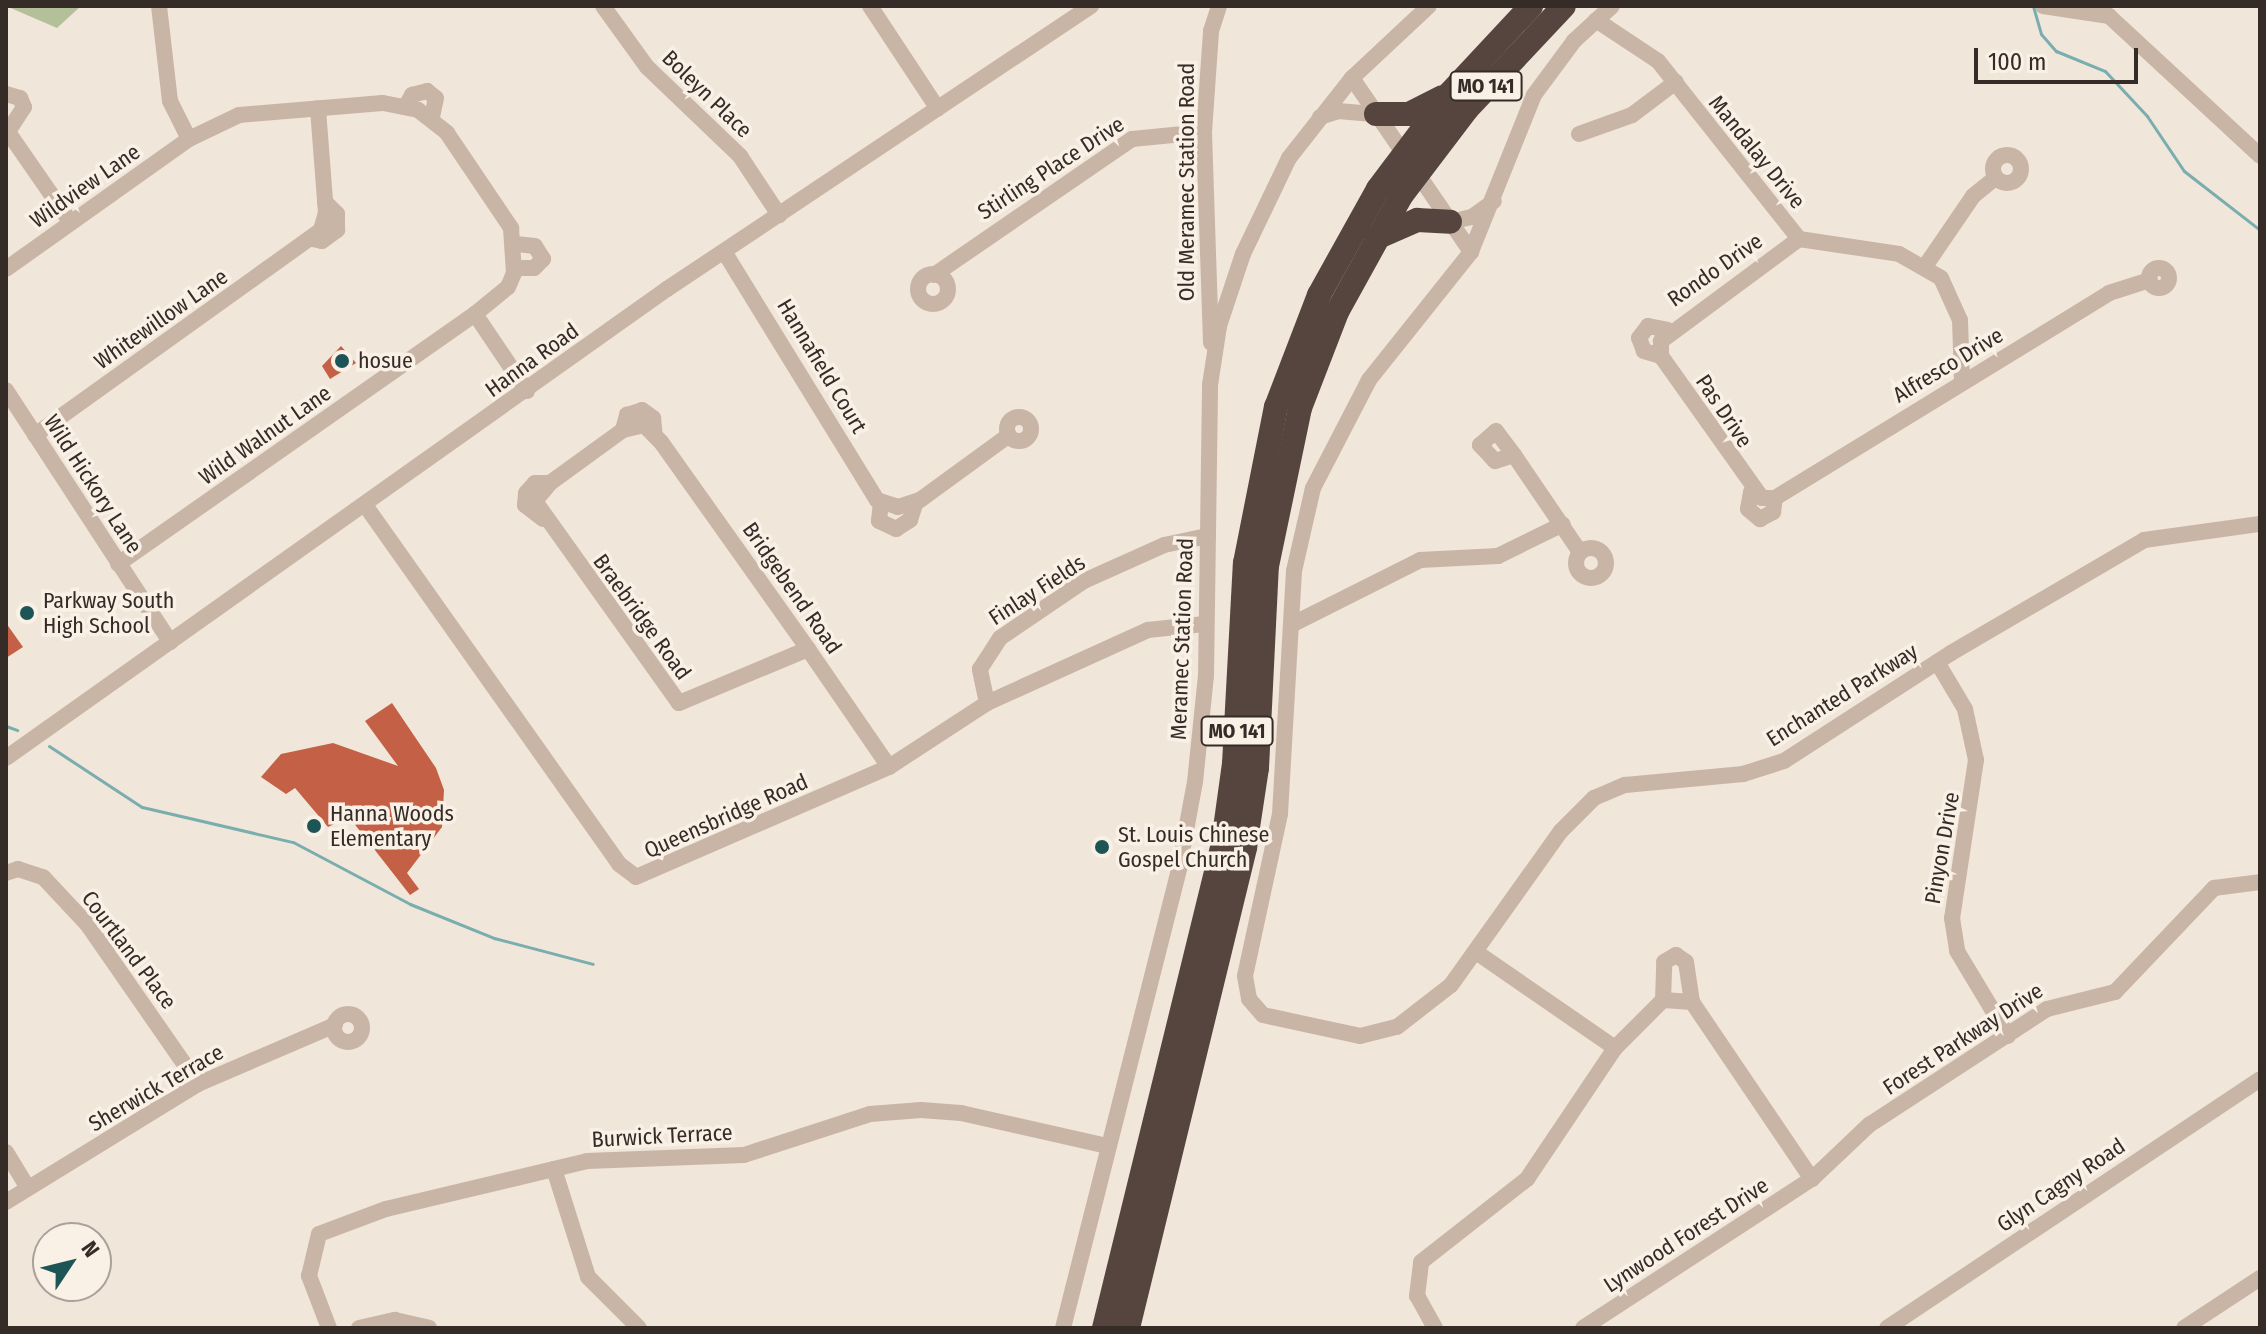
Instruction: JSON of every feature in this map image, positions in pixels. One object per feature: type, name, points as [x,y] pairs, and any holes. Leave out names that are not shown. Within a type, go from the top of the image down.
[{"type":"highway","name":"MO 141","points":[[1128,1328],[1245,847],[1280,487],[1312,372],[1410,163],[1450,93],[1531,6]]},
{"type":"highway","name":"MO 141","points":[[1104,1328],[1223,843],[1234,764],[1245,563],[1265,446],[1319,295],[1410,163],[1564,6]]},
{"type":"highway","points":[[1376,114],[1409,114],[1450,93]]},
{"type":"highway","points":[[1374,240],[1417,220],[1450,222]]},
{"type":"street","points":[[159,6],[170,101],[189,139]]},
{"type":"street","name":"Boleyn Place","points":[[603,6],[647,67],[740,156],[779,215]]},
{"type":"street","points":[[870,6],[938,109]]},
{"type":"street","name":"Hanna Road","points":[[6,758],[779,215],[1091,6]]},
{"type":"street","name":"Old Meramec Station Road","points":[[1213,358],[1205,287],[1204,132],[1211,31],[1219,6]]},
{"type":"street","name":"Meramec Station Road","points":[[1063,1328],[1179,868],[1202,726],[1213,358],[1243,254],[1289,158],[1352,78],[1429,6]]},
{"type":"street","points":[[1291,625],[1305,515],[1331,442],[1381,362],[1471,252],[1495,200],[1534,95],[1596,20],[1612,6]]},
{"type":"street","points":[[2051,7],[2111,11],[2260,156]]},
{"type":"street","name":"Mandalay Drive","points":[[1596,20],[1640,46],[1676,82],[1799,239],[1872,247],[1926,265]]},
{"type":"street","points":[[1352,78],[1471,252]]},
{"type":"street","points":[[1579,134],[1632,115],[1676,82]]},
{"type":"street","points":[[6,94],[20,98],[24,107],[7,131],[71,223]]},
{"type":"street","name":"Wildview Lane","points":[[6,269],[189,139],[239,115],[318,108],[406,106],[432,117],[458,144],[515,244]]},
{"type":"street","name":"Whitewillow Lane","points":[[35,435],[312,239],[324,223],[325,202],[318,108]]},
{"type":"street","points":[[1320,117],[1338,111],[1376,114]]},
{"type":"street","name":"Stirling Place Drive","points":[[934,275],[1132,139],[1204,132]]},
{"type":"street","points":[[1962,381],[1957,309],[1926,265],[1973,196],[1995,178]]},
{"type":"street","points":[[1450,222],[1472,217],[1495,200]]},
{"type":"street","name":"Rondo Drive","points":[[1663,342],[1799,239]]},
{"type":"street","points":[[515,244],[535,246],[543,259],[534,268],[514,268],[515,244]]},
{"type":"street","name":"Hannafield Court","points":[[725,253],[881,502],[898,507],[916,502],[1009,435]]},
{"type":"street","name":"Wild Walnut Lane","points":[[118,564],[475,314],[508,287],[514,268]]},
{"type":"street","name":"Alfresco Drive","points":[[1763,496],[2109,293],[2150,280]]},
{"type":"street","points":[[475,314],[527,391]]},
{"type":"street","name":"Pas Drive","points":[[1663,342],[1763,496]]},
{"type":"street","name":"Wild Hickory Lane","points":[[6,390],[170,642]]},
{"type":"street","name":"Bridgebend Road","points":[[535,501],[550,483],[623,430],[644,425],[808,649],[889,767]]},
{"type":"street","points":[[1514,455],[1580,552]]},
{"type":"street","name":"Braebridge Road","points":[[544,519],[525,505],[526,493],[535,483],[550,483]]},
{"type":"street","name":"Braebridge Road","points":[[535,501],[544,519],[679,703],[808,649]]},
{"type":"street","name":"Queensbridge Road","points":[[365,505],[628,873],[657,871],[889,767],[987,703],[1148,630],[1205,624]]},
{"type":"street","points":[[1291,625],[1420,560],[1498,556],[1563,524]]},
{"type":"street","name":"Enchanted Parkway","points":[[1291,625],[1280,814],[1245,976],[1249,999],[1263,1015],[1282,1021],[1378,1034],[1435,1001],[1476,952],[1561,831],[1594,798],[1625,785],[1743,774],[1784,761],[1937,662],[2155,536],[2260,524]]},
{"type":"street","name":"Finlay Fields","points":[[987,703],[980,669],[1000,638],[1084,581],[1164,545],[1208,536]]},
{"type":"street","name":"Pinyon Drive","points":[[1937,662],[1965,709],[1976,760],[1952,918],[1957,951],[2008,1036]]},
{"type":"street","name":"Courtland Place","points":[[6,873],[18,869],[43,877],[87,924],[198,1084]]},
{"type":"street","name":"Forest Parkway Drive","points":[[1849,1150],[1869,1125],[2068,999],[2115,992],[2214,888],[2260,882]]},
{"type":"street","points":[[1476,952],[1615,1048]]},
{"type":"street","points":[[1435,1328],[1417,1296],[1421,1262],[1527,1179],[1615,1048],[1663,1000],[1664,962],[1676,955],[1686,962],[1692,1002],[1812,1179]]},
{"type":"street","points":[[1663,1000],[1692,1002]]},
{"type":"street","name":"Sherwick Terrace","points":[[6,1202],[198,1084],[335,1025]]},
{"type":"street","name":"Glyn Cagny Road","points":[[1887,1328],[2260,1079]]},
{"type":"street","name":"Burwick Terrace","points":[[329,1328],[309,1276],[319,1234],[386,1209],[587,1161],[744,1155],[870,1114],[921,1110],[961,1113],[1108,1146]]},
{"type":"street","name":"Lynwood Forest Drive","points":[[1583,1328],[1812,1179],[1849,1150]]},
{"type":"street","points":[[6,1152],[28,1188]]},
{"type":"street","points":[[554,1169],[588,1277],[609,1305],[639,1328]]},
{"type":"street","points":[[2184,1328],[2259,1279]]},
{"type":"street","points":[[359,1328],[395,1320],[429,1328]]},
{"type":"green space","points":[[6,6],[81,6],[57,28]]},
{"type":"building","name":"hosue","points":[[341,346],[356,363],[330,379],[322,366]]},
{"type":"building","name":"Parkway South High School","points":[[6,623],[23,647],[6,658]]},
{"type":"building","points":[[392,703],[436,768],[444,790],[442,827],[407,873],[419,889],[410,895],[349,817],[328,827],[295,788],[286,794],[261,777],[281,754],[333,743],[398,766],[365,721]]},
{"type":"waterway","points":[[2033,6],[2041,34],[2056,51],[2105,71],[2147,116],[2184,171],[2260,230]]},
{"type":"waterway","points":[[6,726],[17,730]]},
{"type":"waterway","points":[[49,746],[142,807],[293,842],[410,904],[494,938],[593,964]]},
{"type":"place","name":"hosue","points":[[342,361]]},
{"type":"place","name":"Parkway South High School","points":[[27,613]]},
{"type":"place","name":"Hanna Woods Elementary","points":[[314,826]]},
{"type":"place","name":"St. Louis Chinese Gospel Church","points":[[1102,847]]}]
